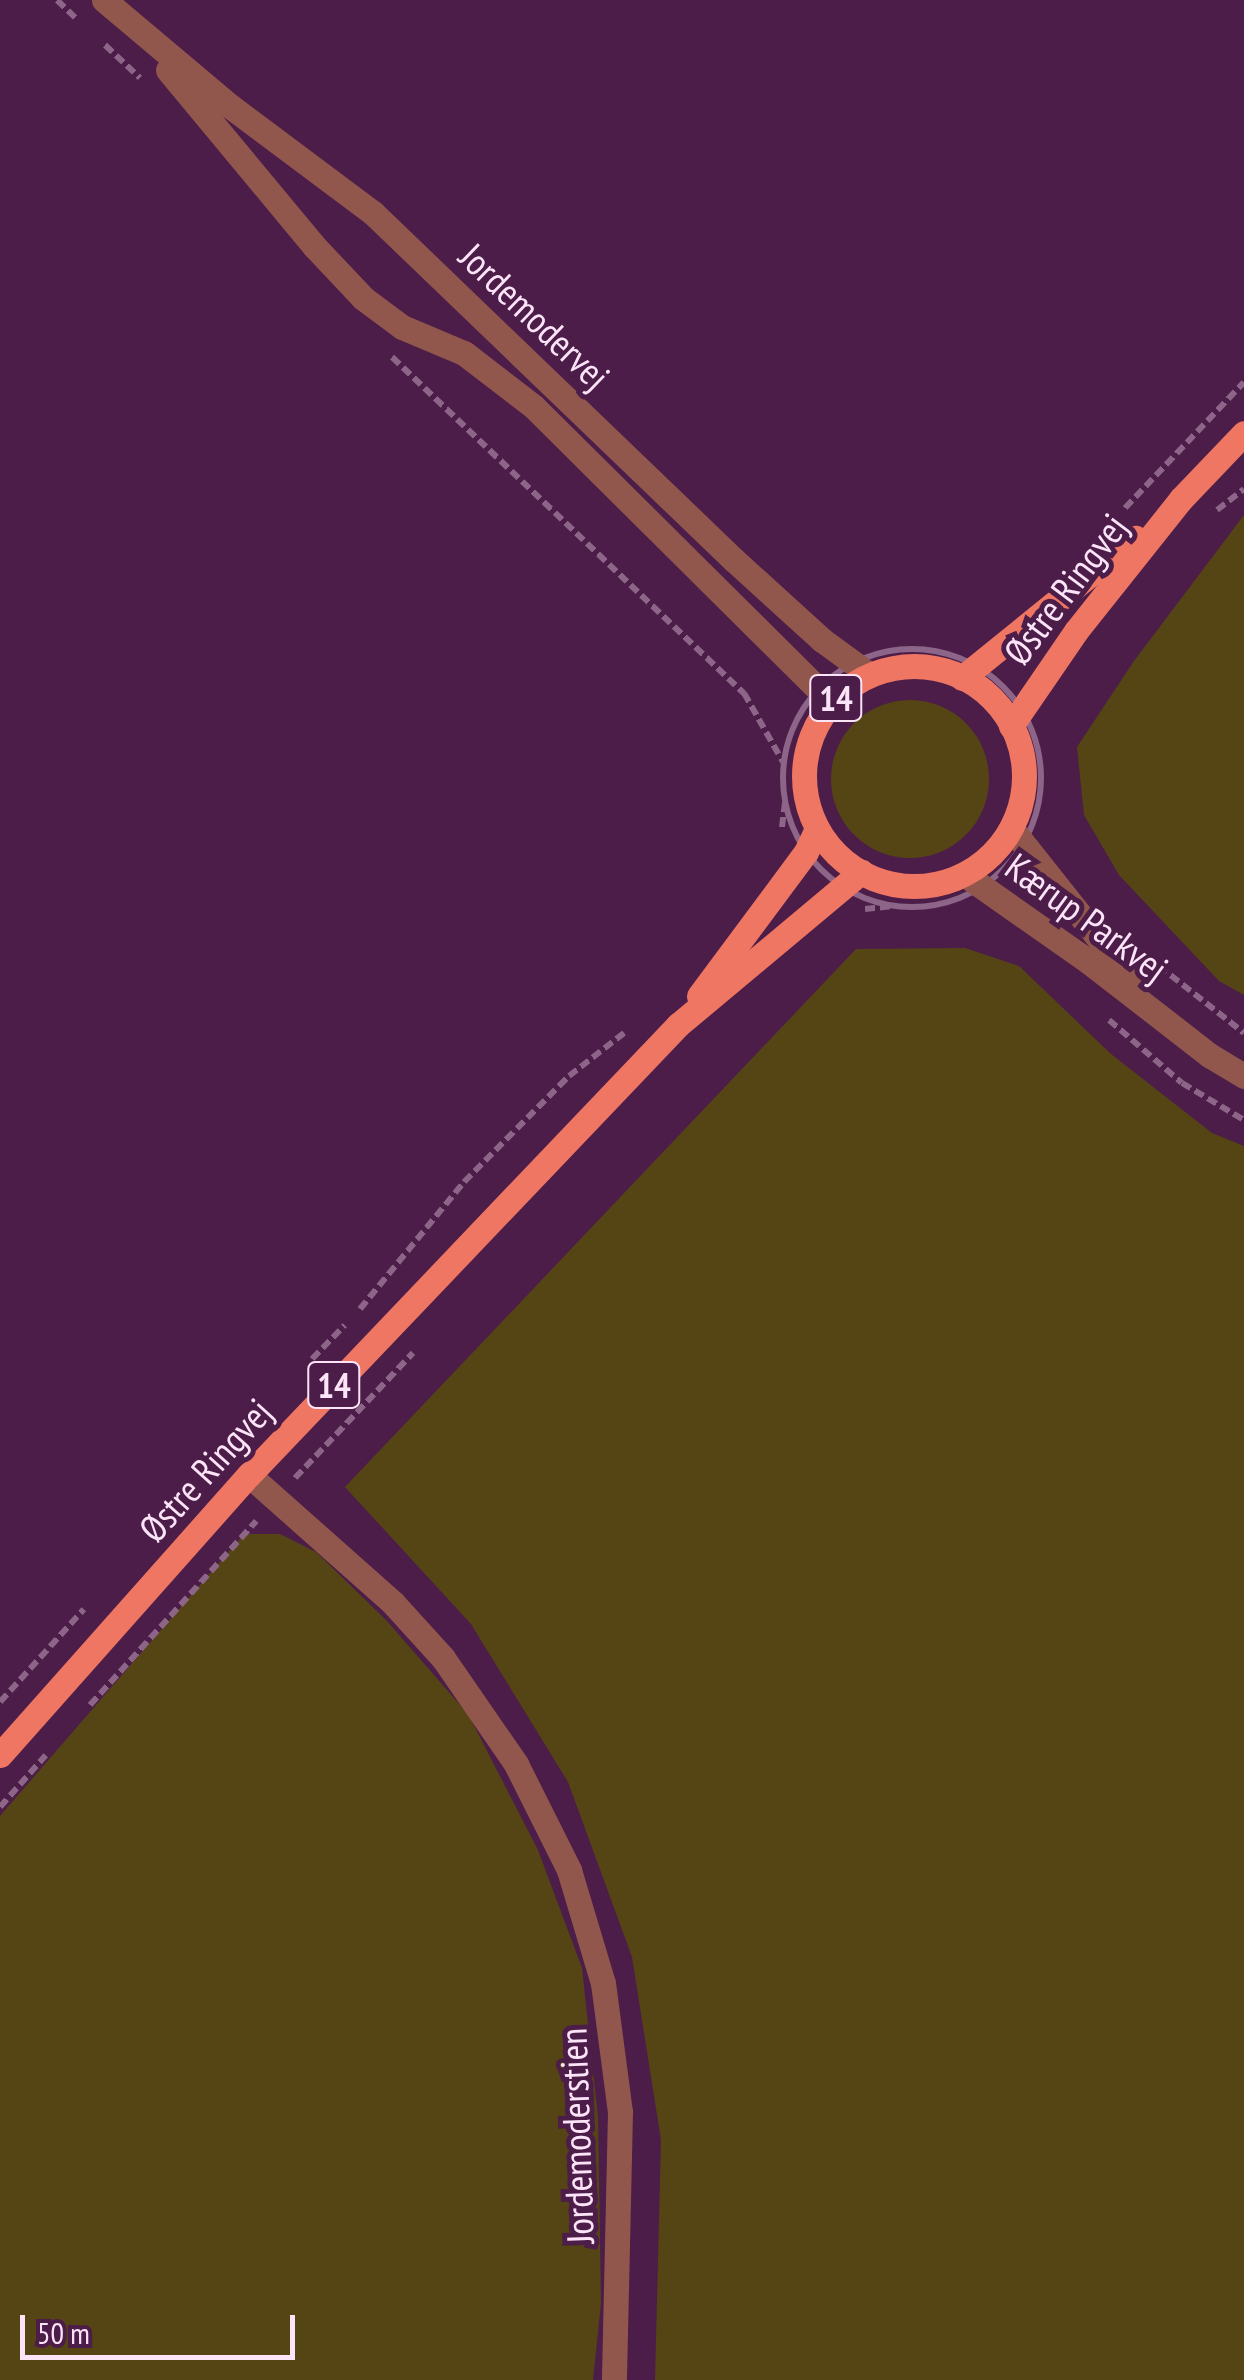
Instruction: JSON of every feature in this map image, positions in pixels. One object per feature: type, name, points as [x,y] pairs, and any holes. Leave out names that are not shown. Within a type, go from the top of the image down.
[{"type":"main road","name":"Østre Ringvej","points":[[1016,717],[1076,631],[1181,500],[1244,434]]},
{"type":"main road","name":"Østre Ringvej","points":[[970,672],[1181,500]]},
{"type":"main road","name":"14","points":[[916,666],[970,672],[990,698],[1016,717],[1024,776],[1017,836],[991,854],[974,880],[912,886],[851,879],[817,828],[805,792],[805,760],[825,695],[862,669],[916,666]]},
{"type":"main road","name":"Østre Ringvej","points":[[678,1024],[806,852],[817,828]]},
{"type":"main road","name":"Østre Ringvej","points":[[0,1755],[249,1475],[678,1024],[851,879]]},
{"type":"street","name":"Jordemodervej","points":[[104,0],[133,28],[315,247],[363,298],[402,327],[464,354],[534,408],[825,695]]},
{"type":"street","name":"Jordemodervej","points":[[133,28],[373,213],[734,560],[862,669]]},
{"type":"street","name":"Kærup Parkvej","points":[[1017,836],[1166,1020]]},
{"type":"street","name":"Kærup Parkvej","points":[[974,880],[1244,1076]]},
{"type":"street","name":"Jordemoderstien","points":[[249,1475],[394,1603],[443,1658],[516,1764],[569,1870],[603,1983],[616,2064],[622,2179],[614,2380]]},
{"type":"path","points":[[57,0],[84,26]]},
{"type":"path","points":[[98,39],[153,90]]},
{"type":"path","points":[[378,344],[744,693],[784,762]]},
{"type":"path","points":[[779,835],[785,803],[784,762],[795,722],[884,652],[916,648],[948,654],[1016,717],[1036,741],[1042,776],[1038,811],[1017,836],[1006,867],[974,880],[930,906],[847,912]]},
{"type":"path","points":[[785,803],[806,852],[893,906]]},
{"type":"path","points":[[308,1363],[363,1306],[464,1182],[569,1076],[634,1026]]},
{"type":"path","points":[[83,1714],[276,1498],[423,1342]]},
{"type":"path","points":[[0,1702],[88,1605]]},
{"type":"path","points":[[0,1807],[59,1740]]},
{"type":"shaded area","points":[[1244,515],[1244,995],[1219,981],[1119,875],[1084,815],[1077,747],[1134,661]]},
{"type":"shaded area","points":[[910,700],[940,706],[966,723],[983,749],[989,779],[983,809],[966,835],[940,852],[910,858],[880,852],[854,835],[837,809],[831,779],[837,749],[854,723],[880,706]]},
{"type":"shaded area","points":[[965,948],[1019,966],[1111,1054],[1212,1133],[1244,1146],[1244,2380],[655,2380],[661,2140],[632,1957],[568,1782],[471,1624],[345,1487],[856,949]]},
{"type":"shaded area","points":[[244,1534],[280,1534],[316,1552],[386,1620],[468,1714],[538,1850],[582,1968],[598,2117],[601,2303],[593,2380],[0,2380],[0,1816]]}]
